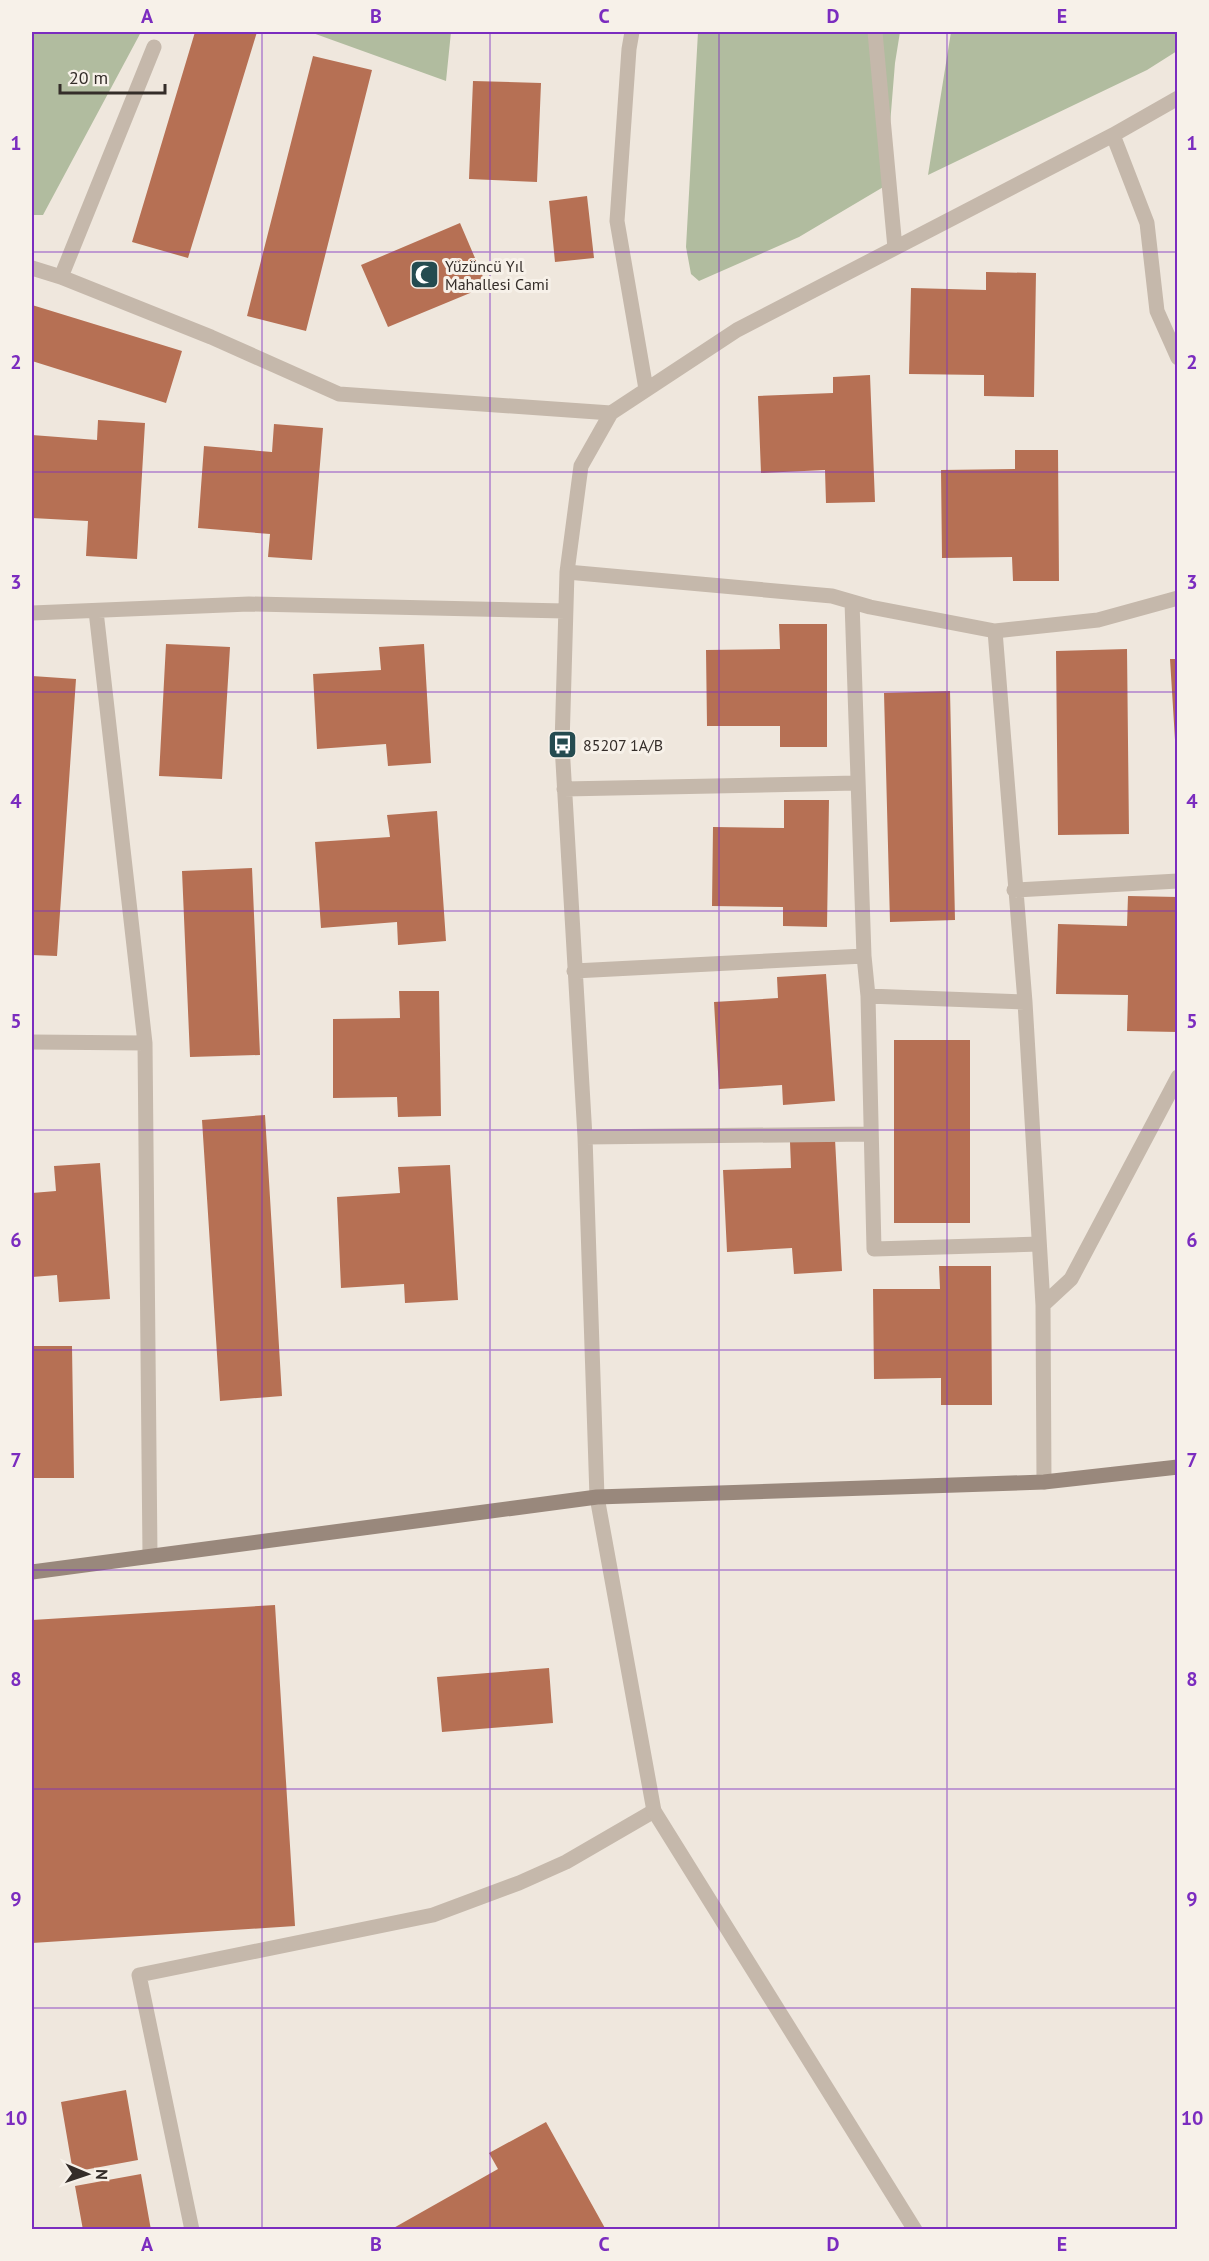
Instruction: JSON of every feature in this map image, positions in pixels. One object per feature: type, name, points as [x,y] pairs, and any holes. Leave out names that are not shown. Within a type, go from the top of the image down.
[{"type":"street","points":[[632,32],[628,49],[617,221],[646,389]]},
{"type":"street","points":[[875,32],[895,248]]},
{"type":"street","points":[[61,277],[154,47]]},
{"type":"street","points":[[915,2229],[654,1811],[597,1497],[585,1137],[562,745],[567,572],[581,466],[611,413],[737,330],[1113,135],[1178,98]]},
{"type":"street","points":[[1113,135],[1147,223],[1157,311],[1178,358]]},
{"type":"street","points":[[32,268],[61,277],[211,337],[339,394],[611,413]]},
{"type":"street","points":[[567,572],[832,596],[995,631],[1098,620],[1178,598]]},
{"type":"street","points":[[852,602],[864,956],[868,996],[874,1249],[1039,1244]]},
{"type":"street","points":[[32,614],[249,604],[565,611]]},
{"type":"street","points":[[96,611],[145,1043],[150,1556]]},
{"type":"street","points":[[995,631],[1014,890],[1025,1002],[1039,1244],[1044,1482]]},
{"type":"street","points":[[564,789],[857,783]]},
{"type":"street","points":[[1014,890],[1178,882]]},
{"type":"street","points":[[574,972],[864,956]]},
{"type":"street","points":[[868,996],[1025,1002]]},
{"type":"street","points":[[32,1042],[145,1043]]},
{"type":"street","points":[[1042,1305],[1071,1279],[1178,1077]]},
{"type":"street","points":[[585,1137],[870,1134]]},
{"type":"street","points":[[32,1572],[597,1497],[1044,1482],[1178,1467]]},
{"type":"street","points":[[192,2229],[139,1975],[433,1915],[519,1883],[566,1862],[654,1811]]},
{"type":"green space","points":[[32,32],[141,32],[43,215],[32,215]]},
{"type":"green space","points":[[310,32],[451,32],[446,81]]},
{"type":"green space","points":[[698,32],[900,32],[895,63],[885,186],[799,237],[699,281],[691,274],[686,247]]},
{"type":"green space","points":[[951,32],[1177,32],[1177,51],[1147,70],[928,175]]},
{"type":"building","points":[[195,32],[257,32],[188,258],[132,242]]},
{"type":"building","points":[[313,56],[372,70],[306,331],[247,316]]},
{"type":"building","points":[[473,81],[541,83],[537,182],[469,179]]},
{"type":"building","points":[[587,196],[594,258],[555,262],[549,201]]},
{"type":"building","name":"Yüzüncü Yıl Mahallesi Cami","points":[[460,223],[487,286],[388,327],[361,265]]},
{"type":"building","points":[[986,272],[1036,273],[1034,397],[984,396],[984,375],[909,374],[911,288],[986,290]]},
{"type":"building","points":[[32,305],[182,351],[166,403],[32,361]]},
{"type":"building","points":[[870,375],[875,502],[826,503],[825,470],[761,473],[758,396],[833,393],[833,377]]},
{"type":"building","points":[[98,420],[145,423],[137,559],[86,556],[88,521],[32,518],[32,435],[97,440]]},
{"type":"building","points":[[274,424],[323,428],[312,560],[268,557],[270,534],[198,528],[204,446],[272,452]]},
{"type":"building","points":[[1015,450],[1058,450],[1059,581],[1013,581],[1012,557],[942,558],[941,470],[1015,469]]},
{"type":"building","points":[[779,624],[827,624],[827,747],[780,747],[780,726],[707,726],[706,650],[780,649]]},
{"type":"building","points":[[166,644],[230,647],[222,779],[159,776]]},
{"type":"building","points":[[424,644],[431,763],[388,766],[386,744],[317,749],[313,674],[381,670],[379,647]]},
{"type":"building","points":[[1127,649],[1129,834],[1058,835],[1056,651]]},
{"type":"building","points":[[1170,659],[1178,659],[1178,756],[1176,756]]},
{"type":"building","points":[[32,676],[76,679],[57,956],[32,955]]},
{"type":"building","points":[[950,691],[955,920],[890,922],[884,693]]},
{"type":"building","points":[[784,800],[829,800],[827,927],[783,926],[783,907],[712,906],[713,827],[784,828]]},
{"type":"building","points":[[437,811],[446,941],[398,945],[397,922],[321,928],[315,842],[390,837],[387,815]]},
{"type":"building","points":[[252,868],[260,1055],[190,1057],[182,871]]},
{"type":"building","points":[[1128,896],[1178,897],[1178,1032],[1127,1031],[1128,995],[1056,994],[1058,924],[1127,926]]},
{"type":"building","points":[[826,974],[835,1101],[783,1105],[782,1085],[719,1089],[714,1002],[778,998],[777,977]]},
{"type":"building","points":[[399,991],[439,991],[441,1116],[398,1117],[397,1097],[333,1098],[333,1019],[400,1018]]},
{"type":"building","points":[[894,1040],[970,1040],[970,1223],[894,1223]]},
{"type":"building","points":[[265,1115],[282,1396],[220,1401],[202,1120]]},
{"type":"building","points":[[835,1139],[842,1271],[794,1274],[792,1248],[727,1252],[723,1170],[791,1168],[790,1142]]},
{"type":"building","points":[[100,1163],[110,1299],[59,1302],[57,1275],[32,1277],[32,1193],[56,1191],[54,1166]]},
{"type":"building","points":[[450,1165],[458,1300],[405,1303],[404,1284],[341,1288],[337,1197],[400,1193],[398,1167]]},
{"type":"building","points":[[939,1266],[991,1266],[992,1405],[941,1405],[941,1378],[874,1379],[873,1289],[940,1289]]},
{"type":"building","points":[[32,1346],[72,1346],[74,1478],[32,1478]]},
{"type":"building","points":[[275,1605],[295,1926],[32,1943],[32,1620]]},
{"type":"building","points":[[549,1668],[553,1723],[442,1732],[437,1677]]},
{"type":"building","points":[[126,2090],[138,2160],[73,2172],[61,2102]]},
{"type":"building","points":[[546,2122],[606,2230],[390,2230],[498,2169],[489,2153]]},
{"type":"building","points":[[141,2174],[151,2230],[83,2230],[75,2186]]},
{"type":"place","name":"Yüzüncü Yıl Mahallesi Cami","points":[[424,275]]},
{"type":"place","name":"85207 1A/B","points":[[562,745]]}]
